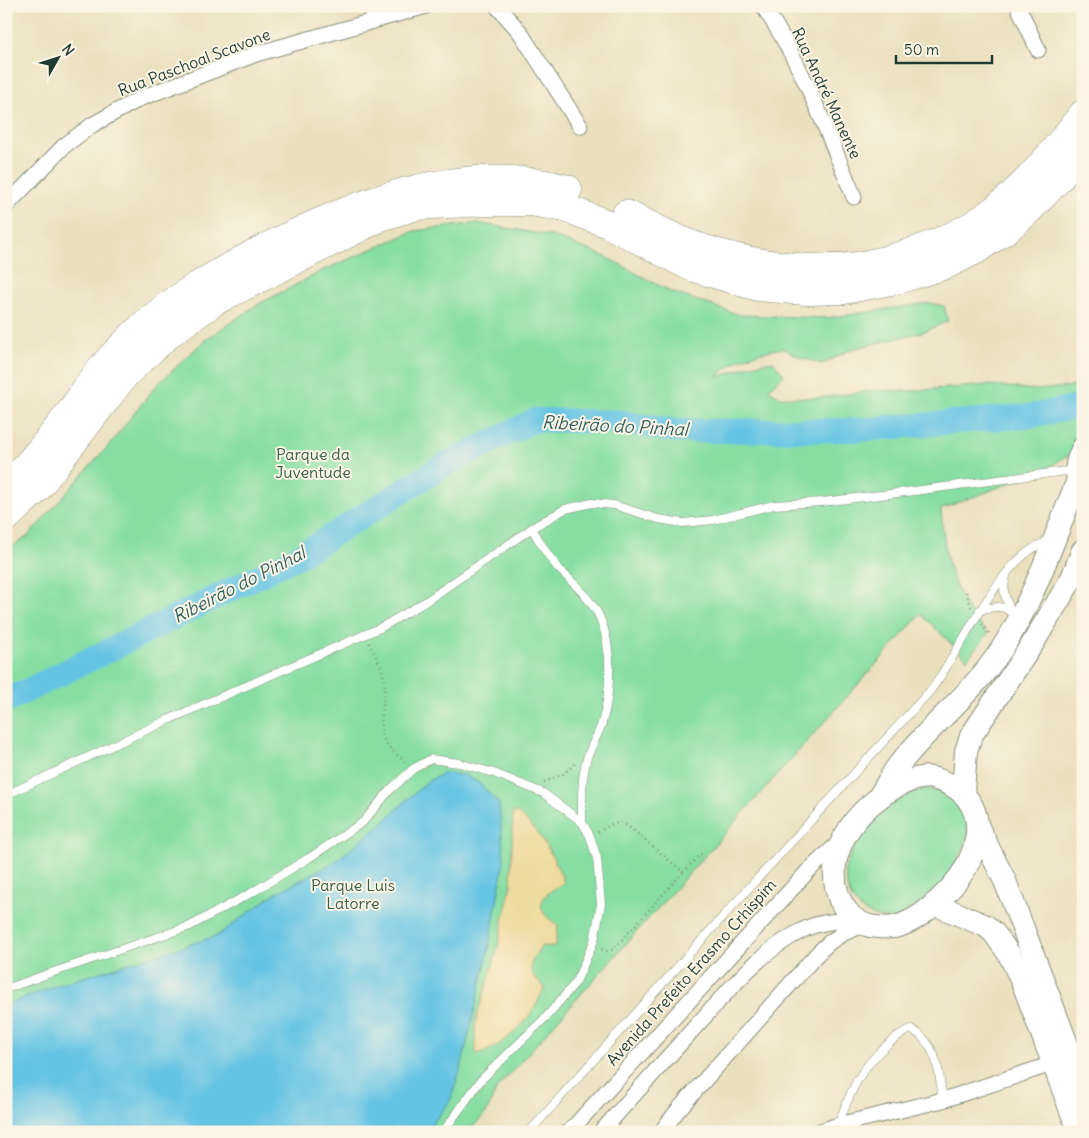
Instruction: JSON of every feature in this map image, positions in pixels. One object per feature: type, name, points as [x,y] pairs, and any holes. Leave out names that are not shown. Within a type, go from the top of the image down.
[{"type":"highway","points":[[6,489],[42,448],[104,365],[136,333],[164,310],[228,268],[295,232],[348,209],[395,193],[460,181],[518,180],[566,188],[702,248],[764,263],[797,267],[855,266],[898,257],[946,240],[986,217],[1014,193],[1058,147],[1083,114]]},
{"type":"highway","points":[[6,518],[38,488],[124,375],[170,333],[215,301],[383,216],[416,206],[483,202],[531,202],[565,208],[600,221],[690,267],[758,287],[806,291],[844,290],[901,279],[946,265],[976,250],[1007,229],[1028,211],[1059,178],[1083,148]]},
{"type":"main road","points":[[878,799],[903,760],[973,687],[1001,650],[1015,616],[1043,568],[1080,472]]},
{"type":"main road","points":[[963,792],[966,751],[971,736],[1034,642],[1072,578],[1083,550]]},
{"type":"main road","points":[[978,827],[974,847],[965,869],[934,904],[903,925],[882,928],[860,922],[844,909],[838,895],[834,876],[837,856],[843,839],[851,825],[878,799],[891,789],[910,780],[927,777],[941,780],[963,792],[974,812],[978,827],[996,862],[1012,902],[1063,1061],[1079,1132]]},
{"type":"main road","points":[[986,926],[994,925],[1003,918],[1012,902]]},
{"type":"main road","points":[[934,904],[986,926],[994,933],[1009,954],[1063,1061],[1083,1086]]},
{"type":"street","name":"Rua Paschoal Scavone","points":[[6,206],[64,146],[92,125],[140,98],[256,54],[426,6]]},
{"type":"street","points":[[497,6],[520,32],[580,126]]},
{"type":"street","points":[[510,6],[517,20],[520,32]]},
{"type":"street","name":"Rua André Manente","points":[[763,6],[777,26],[804,78],[854,197]]},
{"type":"street","points":[[1018,6],[1038,50]]},
{"type":"street","name":"Avenida Prefeito Erasmo Crhispim","points":[[569,1132],[809,870],[843,839]]},
{"type":"street","points":[[601,1132],[754,963],[781,942],[804,929],[824,923],[860,922]]},
{"type":"street","points":[[661,1132],[678,1110],[831,939],[860,922]]},
{"type":"street","points":[[818,1132],[838,1124],[943,1100],[1063,1061]]},
{"type":"lane","points":[[6,795],[170,719],[380,628],[425,602],[532,528],[565,509],[592,503],[614,505],[658,519],[683,523],[713,520],[774,505],[822,502],[1080,472]]},
{"type":"lane","points":[[532,528],[542,547],[560,570],[592,603],[601,620],[606,644],[610,681],[609,694],[602,723],[587,758],[582,783],[582,822]]},
{"type":"lane","points":[[529,1132],[737,901],[930,691],[944,674],[980,610],[1008,573],[1031,549],[1053,539]]},
{"type":"lane","points":[[1008,573],[1004,595],[1015,616]]},
{"type":"lane","points":[[980,610],[999,607],[1015,616]]},
{"type":"lane","points":[[6,989],[48,973],[190,926],[242,898],[309,858],[363,822],[390,790],[413,769],[431,759],[459,763],[494,773],[543,793],[582,822],[590,836],[598,858],[601,904],[592,946],[576,982],[547,1016],[481,1080],[443,1132]]},
{"type":"lane","points":[[838,1124],[858,1079],[894,1038],[910,1029],[925,1039],[932,1048],[937,1060],[943,1100]]},
{"type":"path","points":[[364,635],[384,677],[386,696],[381,727],[383,737],[389,747],[413,769]]},
{"type":"path","points":[[525,786],[549,781],[563,774],[591,749]]},
{"type":"path","points":[[590,836],[612,824],[622,823],[683,872]]},
{"type":"path","points":[[592,946],[607,951],[614,948],[704,851]]},
{"type":"green space","points":[[477,223],[552,236],[604,256],[671,292],[740,315],[827,318],[929,303],[944,306],[948,321],[923,332],[852,349],[822,364],[799,357],[783,348],[747,356],[724,370],[718,377],[752,365],[773,361],[784,375],[768,389],[780,397],[820,398],[876,390],[909,391],[987,385],[1037,390],[1074,386],[1083,391],[1083,433],[1069,455],[1042,471],[941,509],[945,546],[955,584],[968,610],[988,634],[967,659],[921,614],[497,1088],[486,1113],[468,1132],[6,1132],[6,551],[28,536],[110,444],[155,387],[206,339],[257,305],[326,269],[414,231]]},
{"type":"green space","points":[[925,789],[945,794],[960,808],[967,824],[967,838],[945,884],[898,917],[885,919],[872,915],[854,902],[849,892],[845,870],[849,858],[865,832],[887,808],[912,793]]},
{"type":"sand","points":[[513,811],[529,823],[537,832],[551,853],[564,883],[549,892],[542,902],[544,913],[558,925],[555,947],[542,946],[532,963],[532,973],[545,987],[530,1015],[506,1040],[476,1055],[475,1026],[477,1016],[496,955],[511,885]]},
{"type":"water","points":[[444,773],[465,775],[479,783],[499,804],[504,861],[489,948],[462,1064],[450,1101],[426,1132],[6,1132],[6,1005],[58,985],[217,936],[274,894],[333,863],[378,827],[430,780]]},
{"type":"waterway","name":"Ribeirão do Pinhal","points":[[6,701],[297,557],[448,463],[535,420],[620,422],[678,431],[857,430],[1030,416],[1083,406]]},
{"type":"park label","name":"Parque da Juventude","points":[[313,463]]},
{"type":"park label","name":"Parque Luis Latorre","points":[[353,894]]}]
